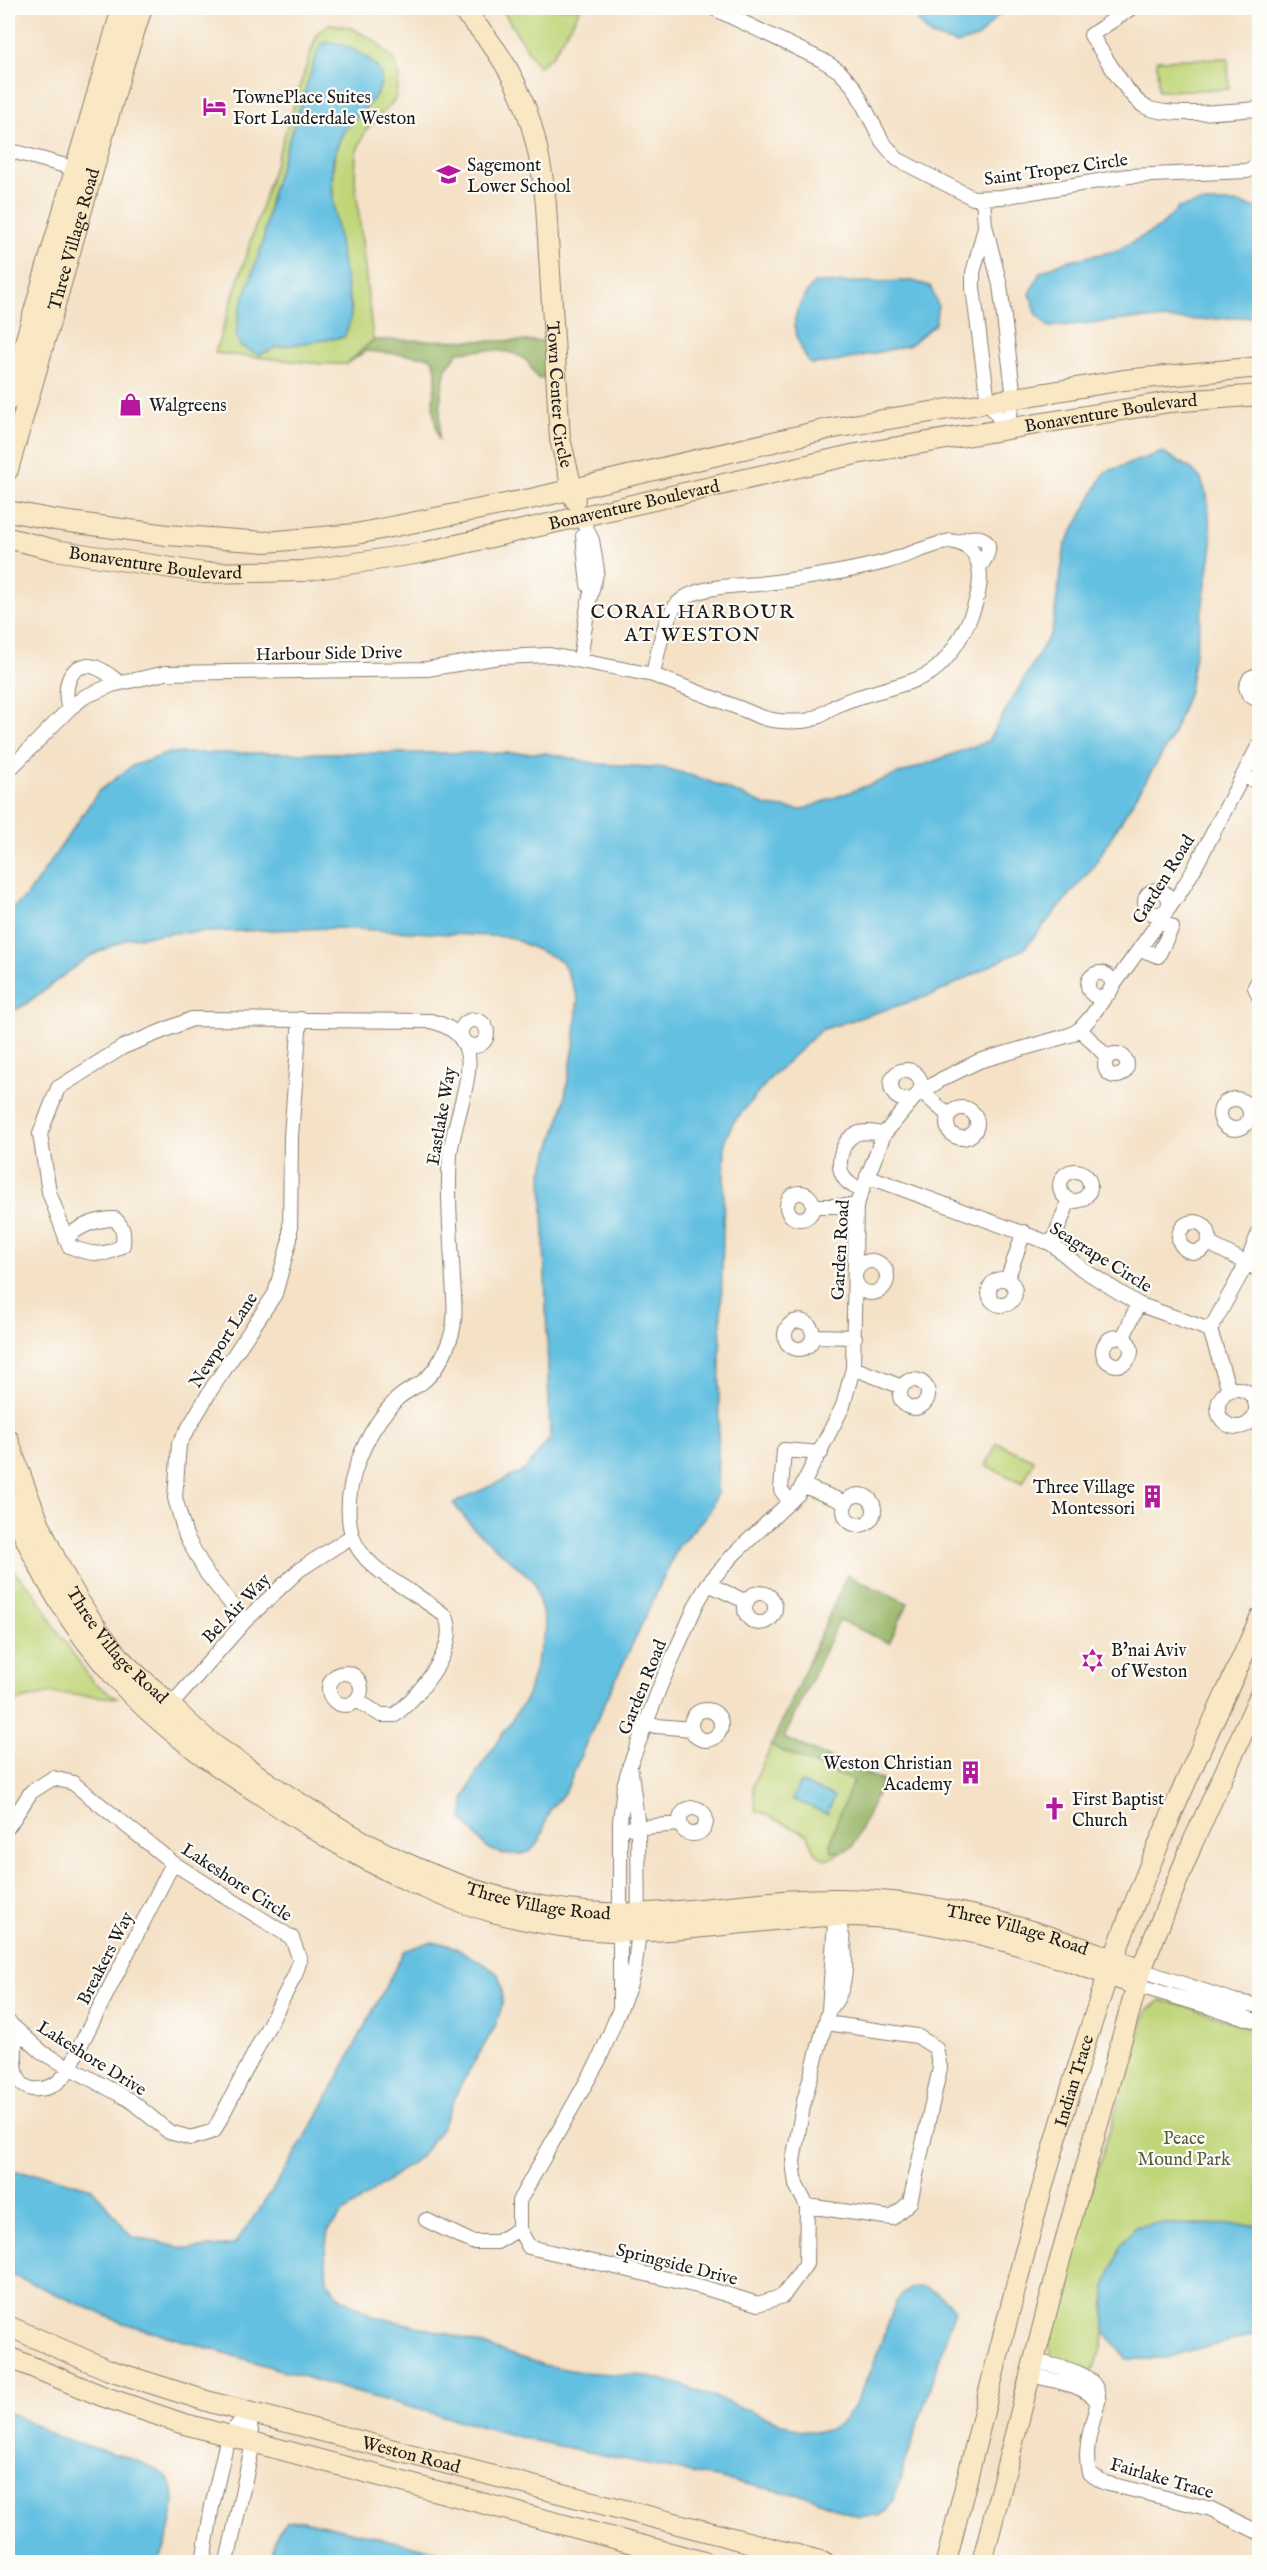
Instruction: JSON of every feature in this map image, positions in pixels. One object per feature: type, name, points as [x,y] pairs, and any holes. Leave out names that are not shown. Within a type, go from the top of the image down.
[{"type":"main road","name":"Three Village Road","points":[[8,470],[122,8]]},
{"type":"main road","name":"Three Village Road","points":[[8,401],[83,170],[142,8]]},
{"type":"main road","name":"Town Center Circle","points":[[460,8],[498,51],[525,103],[543,170],[560,439],[581,518]]},
{"type":"main road","name":"Bonaventure Boulevard","points":[[8,511],[55,520],[167,535],[266,542],[356,534],[455,516],[572,490],[828,429],[1124,380],[1260,367]]},
{"type":"main road","name":"Bonaventure Boulevard","points":[[8,538],[55,550],[204,573],[303,571],[421,553],[856,454],[1170,402],[1260,395]]},
{"type":"main road","name":"Three Village Road","points":[[8,1438],[30,1506],[55,1560],[87,1612],[123,1661],[210,1742],[314,1813],[378,1851],[437,1877],[486,1894],[630,1923]]},
{"type":"main road","name":"Three Village Road","points":[[8,1496],[40,1568],[74,1625],[114,1676],[158,1721],[203,1757],[307,1826],[372,1865],[432,1893],[481,1910],[534,1922],[630,1923],[836,1907],[971,1931],[1111,1967],[1138,1978]]},
{"type":"main road","name":"Indian Trace","points":[[946,2562],[1034,2222],[1088,2033],[1111,1967],[1167,1827],[1260,1618]]},
{"type":"main road","name":"Indian Trace","points":[[982,2562],[1061,2256],[1138,1978],[1193,1842],[1260,1695]]},
{"type":"main road","name":"Weston Road","points":[[8,2326],[109,2370],[248,2413],[824,2562]]},
{"type":"main road","name":"Weston Road","points":[[8,2357],[111,2400],[228,2436],[705,2562]]},
{"type":"street","name":"Saint Tropez Circle","points":[[713,8],[822,60],[839,71],[854,87],[882,141],[897,159],[967,196],[983,199],[1128,176],[1247,171],[1260,164]]},
{"type":"street","points":[[1131,8],[1091,36],[1133,97],[1143,106],[1160,112],[1260,110]]},
{"type":"street","points":[[8,150],[83,170]]},
{"type":"street","points":[[983,199],[985,225],[1000,285],[1014,398],[1006,428]]},
{"type":"street","points":[[985,225],[973,281],[988,402],[1006,428]]},
{"type":"street","points":[[581,518],[583,542],[593,574]]},
{"type":"street","points":[[580,660],[593,574],[597,564],[592,540],[581,518]]},
{"type":"street","name":"Harbour Side Drive","points":[[8,771],[69,709],[84,698],[120,683],[166,673],[427,669],[499,657],[550,656],[653,675],[772,720],[811,720],[841,703],[932,672],[949,656],[972,615],[979,590],[980,566],[971,552],[960,542],[950,541],[931,545],[909,556],[827,576],[719,587],[689,596],[679,602],[669,615],[653,675]]},
{"type":"street","points":[[69,709],[65,698],[65,687],[76,669],[85,666],[95,667],[120,683]]},
{"type":"street","points":[[1260,674],[1250,678],[1246,687],[1249,695],[1260,701]]},
{"type":"street","name":"Garden Road","points":[[630,1923],[620,1828],[621,1804],[630,1766],[675,1654],[708,1584],[734,1554],[804,1486],[843,1406],[854,1368],[856,1206],[884,1134],[919,1094],[979,1061],[1070,1035],[1080,1029],[1109,994],[1193,871],[1260,743]]},
{"type":"street","name":"Harbour Side Drive","points":[[8,782],[29,751]]},
{"type":"street","points":[[1243,776],[1260,783]]},
{"type":"street","points":[[1260,977],[1255,987],[1260,999]]},
{"type":"street","name":"Eastlake Way","points":[[66,1240],[49,1192],[40,1134],[58,1088],[123,1047],[192,1019],[431,1021],[443,1024],[461,1037],[466,1047],[469,1065],[451,1151],[449,1186],[454,1311],[452,1336],[434,1372],[400,1397],[379,1421],[361,1454],[351,1491],[352,1536]]},
{"type":"street","name":"Newport Lane","points":[[245,1621],[207,1574],[186,1536],[175,1498],[179,1444],[212,1388],[275,1294],[290,1239],[291,1136],[300,1019]]},
{"type":"street","points":[[1080,1029],[1107,1057]]},
{"type":"street","points":[[919,1094],[948,1116]]},
{"type":"street","points":[[861,1190],[849,1183],[842,1175],[841,1162],[844,1146],[856,1134],[864,1132],[884,1134]]},
{"type":"street","name":"Seagrape Circle","points":[[867,1176],[1052,1244],[1082,1269],[1138,1304],[1210,1330]]},
{"type":"street","points":[[1052,1244],[1069,1200]]},
{"type":"street","points":[[813,1206],[856,1206]]},
{"type":"street","points":[[1229,1390],[1210,1330],[1247,1263],[1260,1229]]},
{"type":"street","points":[[1007,1280],[1024,1233]]},
{"type":"street","points":[[1208,1243],[1260,1271]]},
{"type":"street","points":[[1123,1338],[1138,1304]]},
{"type":"street","points":[[813,1336],[855,1337]]},
{"type":"street","points":[[854,1368],[902,1387]]},
{"type":"street","points":[[790,1502],[781,1490],[784,1450],[821,1453]]},
{"type":"street","points":[[804,1486],[846,1503]]},
{"type":"street","points":[[352,1536],[363,1553],[384,1574],[446,1617],[449,1631],[443,1656],[414,1697],[395,1715],[386,1717],[356,1700]]},
{"type":"street","name":"Bel Air Way","points":[[158,1721],[245,1621],[299,1570],[352,1536]]},
{"type":"street","points":[[708,1584],[747,1602]]},
{"type":"street","points":[[645,1725],[692,1729]]},
{"type":"street","name":"Garden Road","points":[[630,1766],[638,1828],[630,1923]]},
{"type":"street","name":"Lakeshore Circle","points":[[8,1827],[31,1792],[53,1778],[73,1783],[173,1863],[292,1938],[300,1960],[295,1975],[214,2131],[191,2138]]},
{"type":"street","points":[[620,1828],[680,1824]]},
{"type":"street","name":"Breakers Way","points":[[71,2070],[78,2050],[173,1863]]},
{"type":"street","name":"Springside Drive","points":[[519,2229],[529,2247],[702,2287],[758,2304],[783,2296],[806,2264],[807,2206],[796,2185],[793,2161],[804,2101],[828,2017],[839,1997],[844,1970],[843,1935],[836,1907]]},
{"type":"street","points":[[426,2220],[472,2242],[497,2242],[519,2229],[519,2201],[599,2060],[620,2006],[630,1923]]},
{"type":"street","name":"Three Village Road","points":[[1138,1978],[1260,2006]]},
{"type":"street","name":"Three Village Road","points":[[1138,1978],[1260,2022]]},
{"type":"street","points":[[807,2206],[892,2218],[910,2202],[940,2068],[936,2049],[917,2036],[828,2017]]},
{"type":"street","points":[[12,2027],[18,2079],[23,2086],[31,2089],[46,2089],[59,2082],[71,2070]]},
{"type":"street","name":"Lakeshore Drive","points":[[12,2027],[43,2053],[130,2100],[169,2132],[191,2138]]},
{"type":"street","name":"Fairlake Trace","points":[[1033,2368],[1091,2393],[1098,2402],[1087,2446],[1086,2463],[1089,2473],[1105,2483],[1211,2509],[1260,2533]]},
{"type":"street","points":[[203,2562],[212,2506],[228,2436],[248,2413]]},
{"type":"street","points":[[227,2562],[253,2443],[248,2413]]},
{"type":"green space","points":[[501,8],[581,8],[552,56],[538,67]]},
{"type":"green space","points":[[332,24],[352,28],[375,41],[396,62],[399,78],[395,100],[366,130],[356,153],[355,180],[373,340],[347,364],[323,364],[215,353],[313,45],[319,32]],"holes":[[[321,44],[377,94],[354,117],[343,133],[336,150],[333,169],[334,212],[352,308],[344,337],[277,347],[253,274],[263,242],[271,195]]]},
{"type":"green space","points":[[1228,58],[1229,89],[1158,91],[1157,60]]},
{"type":"green space","points":[[373,340],[547,341],[548,376],[540,379],[524,359],[507,352],[459,352],[446,368],[441,394],[439,440],[433,407],[436,372],[430,357],[366,351],[347,364]]},
{"type":"green space","points":[[997,1443],[1034,1460],[1023,1483],[986,1466]]},
{"type":"green space","points":[[8,1541],[15,1573],[31,1588],[92,1681],[117,1698],[51,1693],[8,1703]]},
{"type":"green space","points":[[847,1575],[908,1603],[889,1643],[839,1620],[784,1738],[883,1781],[853,1846],[842,1852],[832,1852],[832,1837],[853,1781],[771,1746]]},
{"type":"green space","points":[[771,1746],[854,1781],[833,1834],[832,1852],[842,1852],[823,1858],[816,1853],[808,1835],[756,1810],[753,1785]]},
{"type":"green space","name":"Peace Mound Park","points":[[1160,2001],[1176,2003],[1259,2030],[1259,2225],[1152,2224],[1136,2227],[1105,2287],[1105,2333],[1101,2352],[1088,2377],[1050,2358],[1049,2343],[1084,2213],[1147,2010]]},
{"type":"water","points":[[921,8],[1005,8],[977,38],[957,44],[931,36],[918,21]]},
{"type":"water","points":[[328,42],[352,49],[368,59],[375,65],[381,79],[377,93],[344,131],[332,165],[333,201],[351,305],[349,326],[344,337],[277,347],[260,355],[241,347],[236,337],[239,312],[263,242],[271,195],[316,56],[321,44]]},
{"type":"water","points":[[1199,203],[1237,203],[1259,208],[1259,316],[1202,320],[1134,319],[1049,327],[1037,315],[1030,294],[1040,272],[1066,261],[1116,251],[1160,227],[1178,208]]},
{"type":"water","points":[[912,281],[930,286],[938,305],[935,324],[910,345],[836,362],[810,364],[798,341],[795,322],[800,304],[814,283]]},
{"type":"water","points":[[1162,452],[1192,469],[1201,479],[1207,496],[1212,545],[1189,691],[1170,741],[1093,867],[1024,949],[935,994],[821,1030],[773,1075],[733,1123],[725,1140],[717,1493],[710,1511],[678,1547],[586,1743],[566,1791],[550,1809],[539,1842],[530,1851],[522,1854],[502,1854],[487,1848],[463,1820],[464,1799],[477,1772],[526,1699],[546,1629],[534,1581],[473,1528],[453,1503],[525,1470],[550,1438],[542,1173],[562,1112],[574,1047],[578,998],[562,961],[509,937],[335,928],[173,933],[129,938],[88,957],[23,1006],[8,1013],[8,912],[27,896],[98,792],[132,766],[169,753],[546,753],[599,764],[666,768],[706,780],[767,806],[801,810],[988,741],[1052,631],[1065,545],[1105,472]]},
{"type":"water","points":[[800,1782],[834,1797],[827,1814],[792,1799]]},
{"type":"water","points":[[429,1942],[448,1944],[498,1974],[502,1988],[502,2006],[495,2027],[460,2086],[442,2127],[422,2155],[341,2215],[328,2231],[325,2252],[327,2281],[341,2298],[373,2316],[446,2333],[544,2365],[580,2372],[648,2376],[682,2385],[802,2431],[834,2428],[846,2417],[863,2387],[896,2302],[912,2288],[926,2288],[940,2295],[955,2310],[894,2498],[887,2510],[878,2516],[859,2517],[809,2497],[530,2440],[355,2392],[120,2322],[8,2273],[8,2171],[47,2175],[92,2188],[132,2237],[189,2249],[234,2245],[274,2188],[319,2114],[404,1951]]},
{"type":"water","points":[[1152,2224],[1259,2225],[1259,2337],[1253,2335],[1162,2359],[1127,2359],[1105,2333],[1105,2287],[1121,2245],[1136,2227]]},
{"type":"water","points":[[8,2412],[62,2438],[149,2466],[169,2480],[174,2497],[172,2520],[159,2561],[8,2562]]},
{"type":"water","points":[[303,2520],[435,2551],[467,2562],[269,2562],[278,2533],[287,2522]]},
{"type":"place","name":"TownePlace Suites Fort Lauderdale Weston","points":[[215,107]]},
{"type":"place","name":"Sagemont Lower School","points":[[449,175]]},
{"type":"place","name":"Walgreens","points":[[131,405]]},
{"type":"place","name":"Three Village Montessori","points":[[1153,1497]]},
{"type":"place","name":"B'nai Aviv of Weston","points":[[1093,1660]]},
{"type":"place","name":"Weston Christian Academy","points":[[970,1773]]},
{"type":"place","name":"First Baptist Church","points":[[1054,1809]]},
{"type":"district","name":"CORAL HARBOUR AT WESTON","points":[[693,622]]}]
